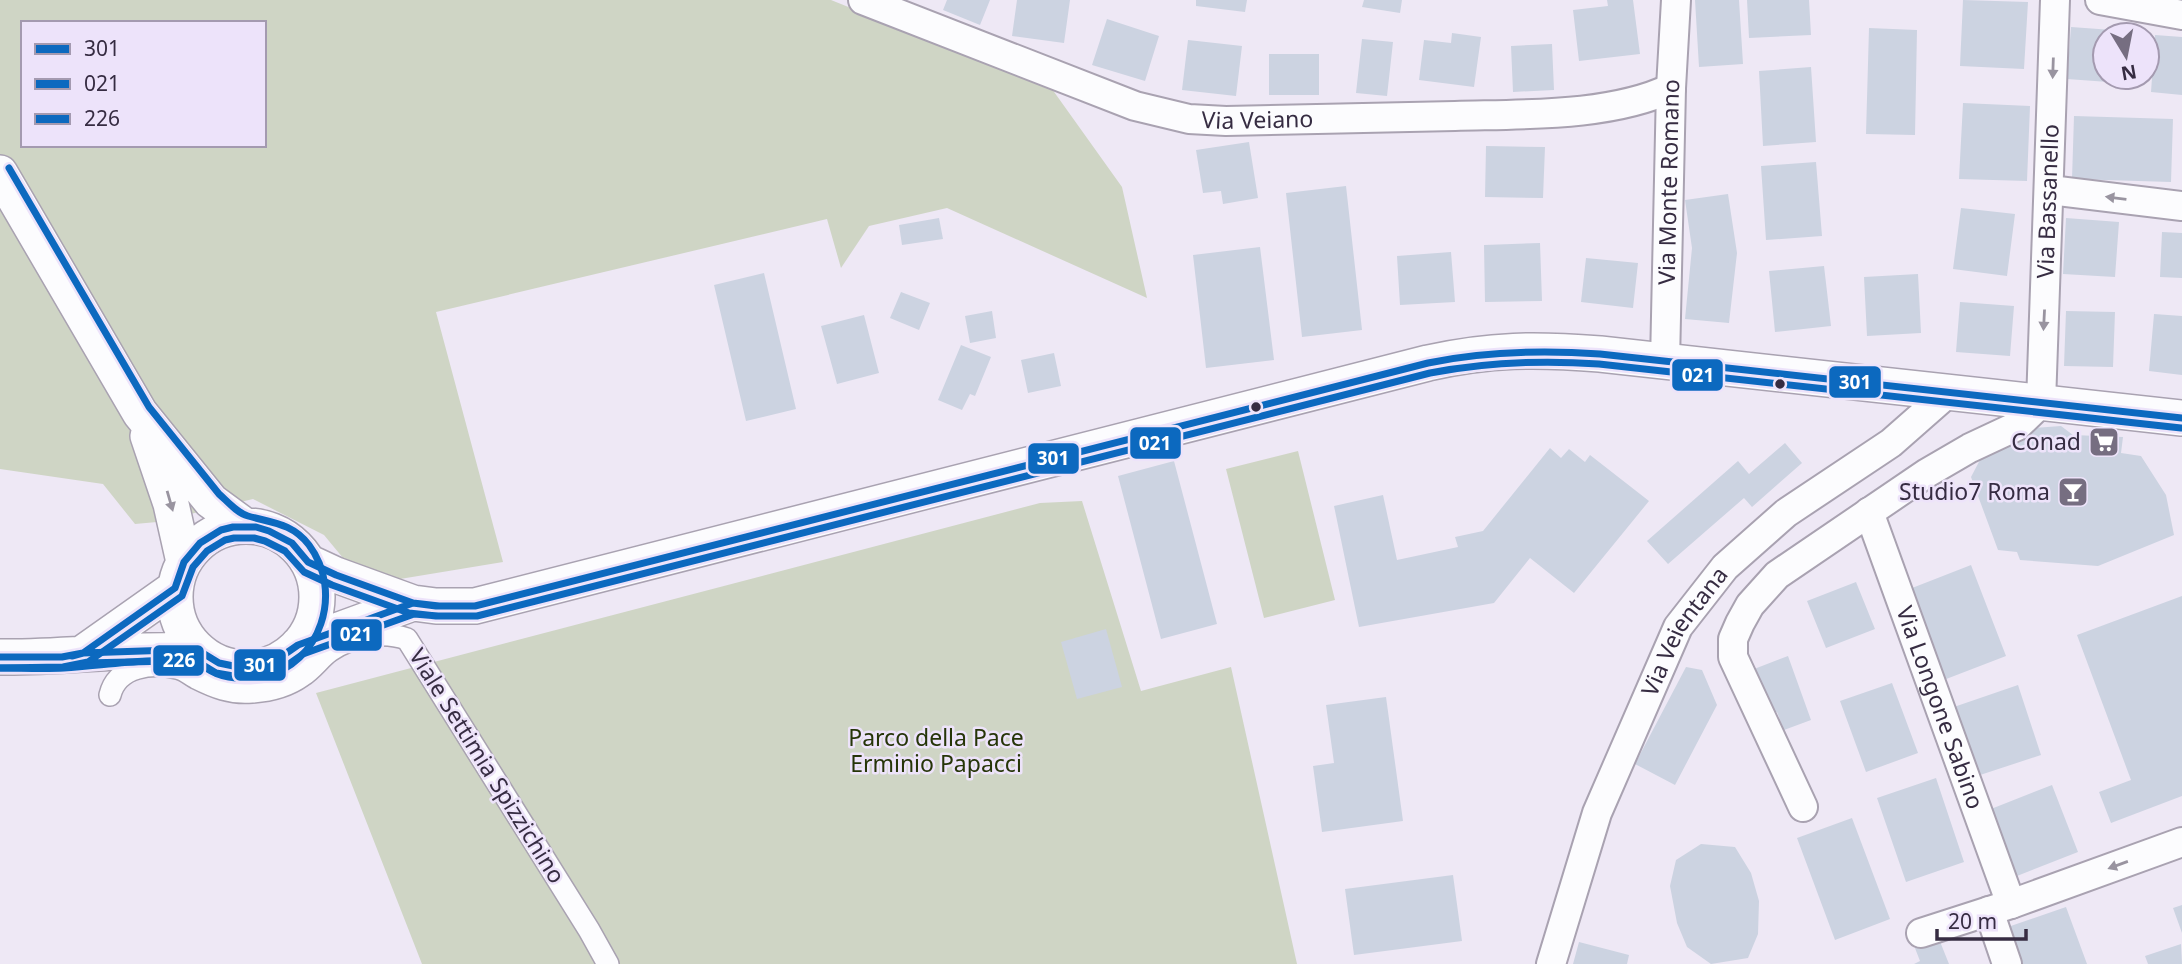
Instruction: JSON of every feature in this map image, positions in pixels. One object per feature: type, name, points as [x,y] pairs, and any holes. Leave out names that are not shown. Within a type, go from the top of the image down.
[{"type":"street","name":"Via Veiano","points":[[863,0],[1135,106],[1189,119],[1226,121],[1532,114],[1630,102],[1671,88]]},
{"type":"street","name":"Via Monte Romano","points":[[1665,362],[1671,88],[1676,0]]},
{"type":"street","name":"Via Bassanello","points":[[2041,402],[2055,0]]},
{"type":"street","points":[[2100,0],[2182,15]]},
{"type":"street","points":[[0,173],[140,413],[211,500],[245,526]]},
{"type":"street","points":[[2050,190],[2182,206]]},
{"type":"street","points":[[308,562],[413,603],[436,607],[475,606],[1464,356],[1540,349],[2182,418]]},
{"type":"street","name":"Via Veientana","points":[[1550,964],[1597,813],[1678,627],[1725,566],[1786,513],[1891,443],[1948,392]]},
{"type":"street","points":[[1803,807],[1733,657],[1733,639],[1750,606],[1777,575],[1927,473],[1970,448],[2017,426],[2041,402]]},
{"type":"street","points":[[83,653],[179,575],[191,551],[221,530],[245,526],[282,536],[301,551],[315,582],[316,604],[313,619],[298,645],[290,652],[272,663],[243,668],[219,663],[201,652],[185,635],[176,612],[179,575],[171,503],[140,413]]},
{"type":"street","name":"Via Longone Sabino","points":[[1869,512],[2000,907],[2007,964]]},
{"type":"street","points":[[298,645],[413,603]]},
{"type":"street","name":"Viale Settimia Spizzichino","points":[[110,695],[115,682],[125,672],[161,665],[180,668],[211,685],[231,692],[279,688],[302,676],[330,651],[349,642],[370,635],[388,634],[407,639],[608,964]]},
{"type":"street","points":[[0,657],[62,657],[83,653],[172,650],[201,652]]},
{"type":"street","points":[[1922,933],[2182,842]]},
{"type":"green space","points":[[0,0],[831,0],[1052,89],[1122,187],[1147,298],[947,208],[869,226],[841,268],[827,219],[436,312],[503,562],[400,579],[353,570],[324,535],[253,499],[157,522],[135,524],[103,484],[0,469]]},
{"type":"green space","points":[[1298,451],[1335,600],[1264,618],[1226,469]]},
{"type":"green space","name":"Parco della Pace Erminio Papacci","points":[[1082,501],[1141,691],[1231,667],[1297,964],[422,964],[316,693],[1040,503]]},
{"type":"building","points":[[947,0],[990,0],[980,25],[943,10]]},
{"type":"building","points":[[1017,0],[1070,0],[1064,43],[1012,36]]},
{"type":"building","points":[[1196,0],[1247,0],[1245,12],[1196,6]]},
{"type":"building","points":[[1364,0],[1402,0],[1400,13],[1362,7]]},
{"type":"building","points":[[1607,0],[1633,0],[1640,54],[1579,61],[1573,10],[1608,6]]},
{"type":"building","points":[[1695,0],[1739,0],[1743,64],[1699,67]]},
{"type":"building","points":[[1747,0],[1809,0],[1811,35],[1749,38]]},
{"type":"building","points":[[1963,0],[2028,2],[2024,69],[1960,66]]},
{"type":"building","points":[[1107,19],[1159,36],[1145,81],[1092,65]]},
{"type":"building","points":[[2071,27],[2091,28],[2091,81],[2067,79]]},
{"type":"building","points":[[1869,28],[1917,30],[1915,135],[1866,134]]},
{"type":"building","points":[[1452,33],[1481,37],[1474,87],[1419,80],[1424,40],[1451,43]]},
{"type":"building","points":[[2161,35],[2182,37],[2182,95],[2151,92],[2161,91]]},
{"type":"building","points":[[1362,39],[1393,42],[1387,96],[1356,93]]},
{"type":"building","points":[[1188,40],[1242,46],[1236,96],[1182,90]]},
{"type":"building","points":[[1552,44],[1554,90],[1513,92],[1511,46]]},
{"type":"building","points":[[1269,54],[1319,54],[1319,95],[1269,95]]},
{"type":"building","points":[[1811,67],[1816,142],[1763,146],[1759,71]]},
{"type":"building","points":[[1963,103],[2030,106],[2027,181],[1959,179]]},
{"type":"building","points":[[2074,116],[2173,119],[2171,182],[2072,179]]},
{"type":"building","points":[[1249,142],[1258,198],[1223,204],[1221,191],[1203,193],[1196,150]]},
{"type":"building","points":[[1486,146],[1545,147],[1543,198],[1485,197]]},
{"type":"building","points":[[1816,162],[1822,236],[1766,240],[1761,166]]},
{"type":"building","points":[[1346,186],[1362,330],[1302,337],[1286,193]]},
{"type":"building","points":[[1728,194],[1737,253],[1729,323],[1685,319],[1692,248],[1685,200]]},
{"type":"building","points":[[1961,208],[2015,214],[2007,276],[1953,269]]},
{"type":"building","points":[[939,218],[943,239],[902,245],[899,225]]},
{"type":"building","points":[[2066,218],[2119,222],[2115,277],[2063,274]]},
{"type":"building","points":[[2162,232],[2182,233],[2182,278],[2160,277]]},
{"type":"building","points":[[1540,243],[1542,301],[1485,302],[1484,245]]},
{"type":"building","points":[[1260,247],[1274,360],[1206,368],[1193,255]]},
{"type":"building","points":[[1451,252],[1455,302],[1400,305],[1397,256]]},
{"type":"building","points":[[1586,258],[1638,263],[1633,308],[1581,302]]},
{"type":"building","points":[[1824,266],[1831,326],[1775,332],[1769,271]]},
{"type":"building","points":[[764,273],[796,409],[746,421],[714,285]]},
{"type":"building","points":[[1918,274],[1921,333],[1867,336],[1864,277]]},
{"type":"building","points":[[901,292],[930,303],[919,330],[890,318]]},
{"type":"building","points":[[1960,302],[2014,306],[2010,356],[1956,352]]},
{"type":"building","points":[[992,311],[996,338],[970,343],[965,316]]},
{"type":"building","points":[[2066,311],[2115,312],[2113,367],[2064,366]]},
{"type":"building","points":[[2154,314],[2182,316],[2182,375],[2149,371]]},
{"type":"building","points":[[864,315],[879,373],[837,384],[821,326]]},
{"type":"building","points":[[961,345],[991,357],[975,396],[970,394],[962,410],[938,400]]},
{"type":"building","points":[[1054,353],[1061,386],[1028,393],[1021,360]]},
{"type":"building","points":[[2061,426],[2073,435],[2123,437],[2121,453],[2141,456],[2166,495],[2174,535],[2098,566],[2020,560],[2017,552],[1998,550],[1971,477],[1981,458],[2029,438],[2034,428]]},
{"type":"building","points":[[1785,443],[1802,463],[1752,507],[1744,498],[1668,564],[1647,541],[1738,461],[1749,474]]},
{"type":"building","points":[[1550,448],[1561,458],[1569,449],[1585,462],[1590,455],[1649,501],[1574,593],[1530,558],[1494,603],[1359,627],[1334,506],[1383,495],[1397,560],[1458,547],[1455,537],[1483,531]]},
{"type":"building","points":[[1174,461],[1217,624],[1161,639],[1118,476]]},
{"type":"building","points":[[1971,565],[2006,656],[1941,681],[1907,590]]},
{"type":"building","points":[[1856,582],[1875,629],[1826,648],[1807,601]]},
{"type":"building","points":[[2182,596],[2182,796],[2111,823],[2099,792],[2131,780],[2077,635]]},
{"type":"building","points":[[1106,629],[1122,687],[1077,699],[1061,642]]},
{"type":"building","points":[[1788,656],[1811,720],[1784,730],[1777,712],[1766,716],[1749,671]]},
{"type":"building","points":[[1686,667],[1702,670],[1717,705],[1675,785],[1635,764]]},
{"type":"building","points":[[1892,683],[1918,753],[1866,772],[1840,701]]},
{"type":"building","points":[[2018,685],[2041,755],[1974,777],[1951,708]]},
{"type":"building","points":[[1386,697],[1403,821],[1322,832],[1313,766],[1334,763],[1326,705]]},
{"type":"building","points":[[1936,778],[1964,862],[1906,882],[1877,798]]},
{"type":"building","points":[[2052,785],[2078,852],[2017,876],[1991,809]]},
{"type":"building","points":[[1852,818],[1890,919],[1835,940],[1797,838]]},
{"type":"building","points":[[1701,844],[1735,847],[1751,873],[1759,901],[1758,934],[1748,958],[1711,964],[1687,947],[1677,923],[1670,886],[1676,860]]},
{"type":"building","points":[[1453,875],[1462,941],[1354,955],[1345,889]]},
{"type":"building","points":[[2182,905],[2182,933],[2173,908]]},
{"type":"building","points":[[2066,907],[2087,964],[2017,964],[2005,928]]},
{"type":"building","points":[[1937,934],[1949,964],[1914,964],[1920,961],[1913,943]]},
{"type":"building","points":[[1579,942],[1629,955],[1627,964],[1573,964]]},
{"type":"building","points":[[2181,944],[2182,964],[2148,964],[2145,956]]},
{"type":"transit line","name":"226","points":[[0,668],[64,668],[176,660],[195,662],[229,677],[263,677],[283,670],[300,658],[321,624],[325,604],[325,584],[309,545],[289,528],[244,514],[232,506],[219,494],[149,407],[9,168]]},
{"type":"transit line","name":"301","points":[[0,657],[62,657],[83,653],[175,588],[184,562],[200,543],[221,530],[233,527],[256,527],[269,531],[292,543],[308,562],[413,603],[475,606],[1428,363],[1471,356],[1535,352],[1600,354],[2182,418]]},
{"type":"transit line","name":"021","points":[[0,668],[63,667],[88,662],[182,596],[193,567],[207,551],[225,540],[234,538],[265,541],[285,551],[304,572],[409,613],[477,616],[1430,373],[1472,366],[1536,362],[1599,364],[2181,428]]},
{"type":"transit line","name":"301","points":[[72,656],[83,653],[172,650],[201,652],[219,663],[243,668],[272,663],[298,645],[413,603],[439,606]]},
{"type":"transit line","name":"021","points":[[75,666],[85,663],[198,662],[216,673],[245,678],[276,673],[303,654],[414,614],[438,616]]},
{"type":"place","name":"Conad","points":[[2104,442]]},
{"type":"place","name":"Studio7 Roma","points":[[2073,492]]}]
